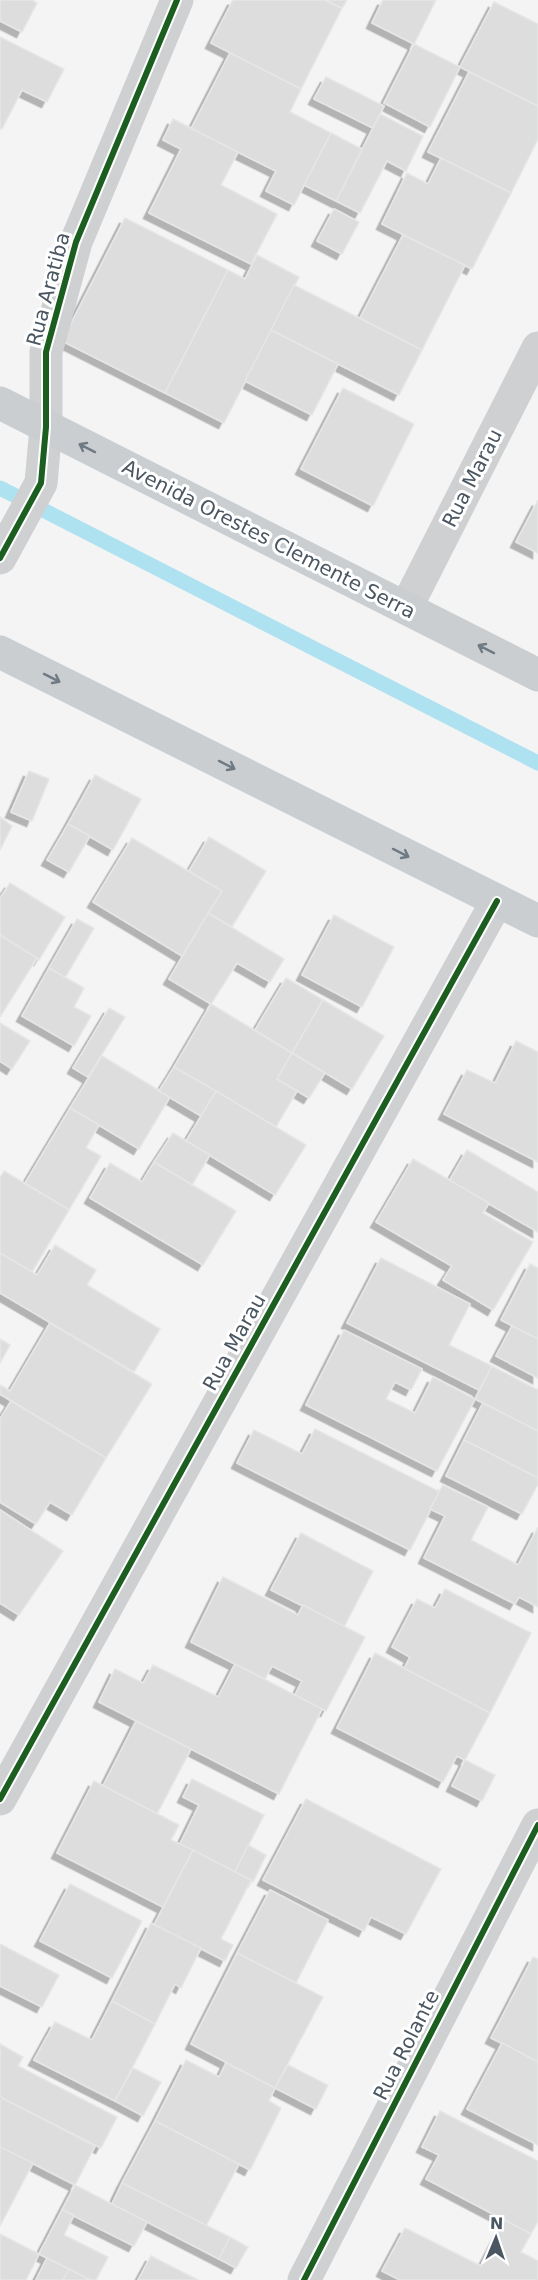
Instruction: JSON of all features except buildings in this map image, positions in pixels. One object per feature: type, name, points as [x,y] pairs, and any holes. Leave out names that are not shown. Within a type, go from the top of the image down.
[{"type":"main road","name":"Avenida Orestes Clemente Serra","points":[[0,403],[538,675]]},
{"type":"main road","points":[[0,652],[538,921]]},
{"type":"street","name":"Rua Aratiba","points":[[0,558],[41,483],[46,427],[46,352],[76,242],[177,0]]},
{"type":"street","name":"Rua Marau","points":[[406,608],[538,348]]},
{"type":"street","name":"Rua Marau","points":[[0,1799],[497,901]]},
{"type":"street","name":"Rua Rolante","points":[[304,2280],[538,1825]]},
{"type":"waterway","points":[[0,488],[538,763]]},
{"type":"cycle path","points":[[0,558],[41,483],[46,427],[46,352],[76,242],[177,0]]},
{"type":"cycle path","points":[[0,1799],[497,901]]},
{"type":"cycle path","points":[[304,2280],[538,1825]]}]
